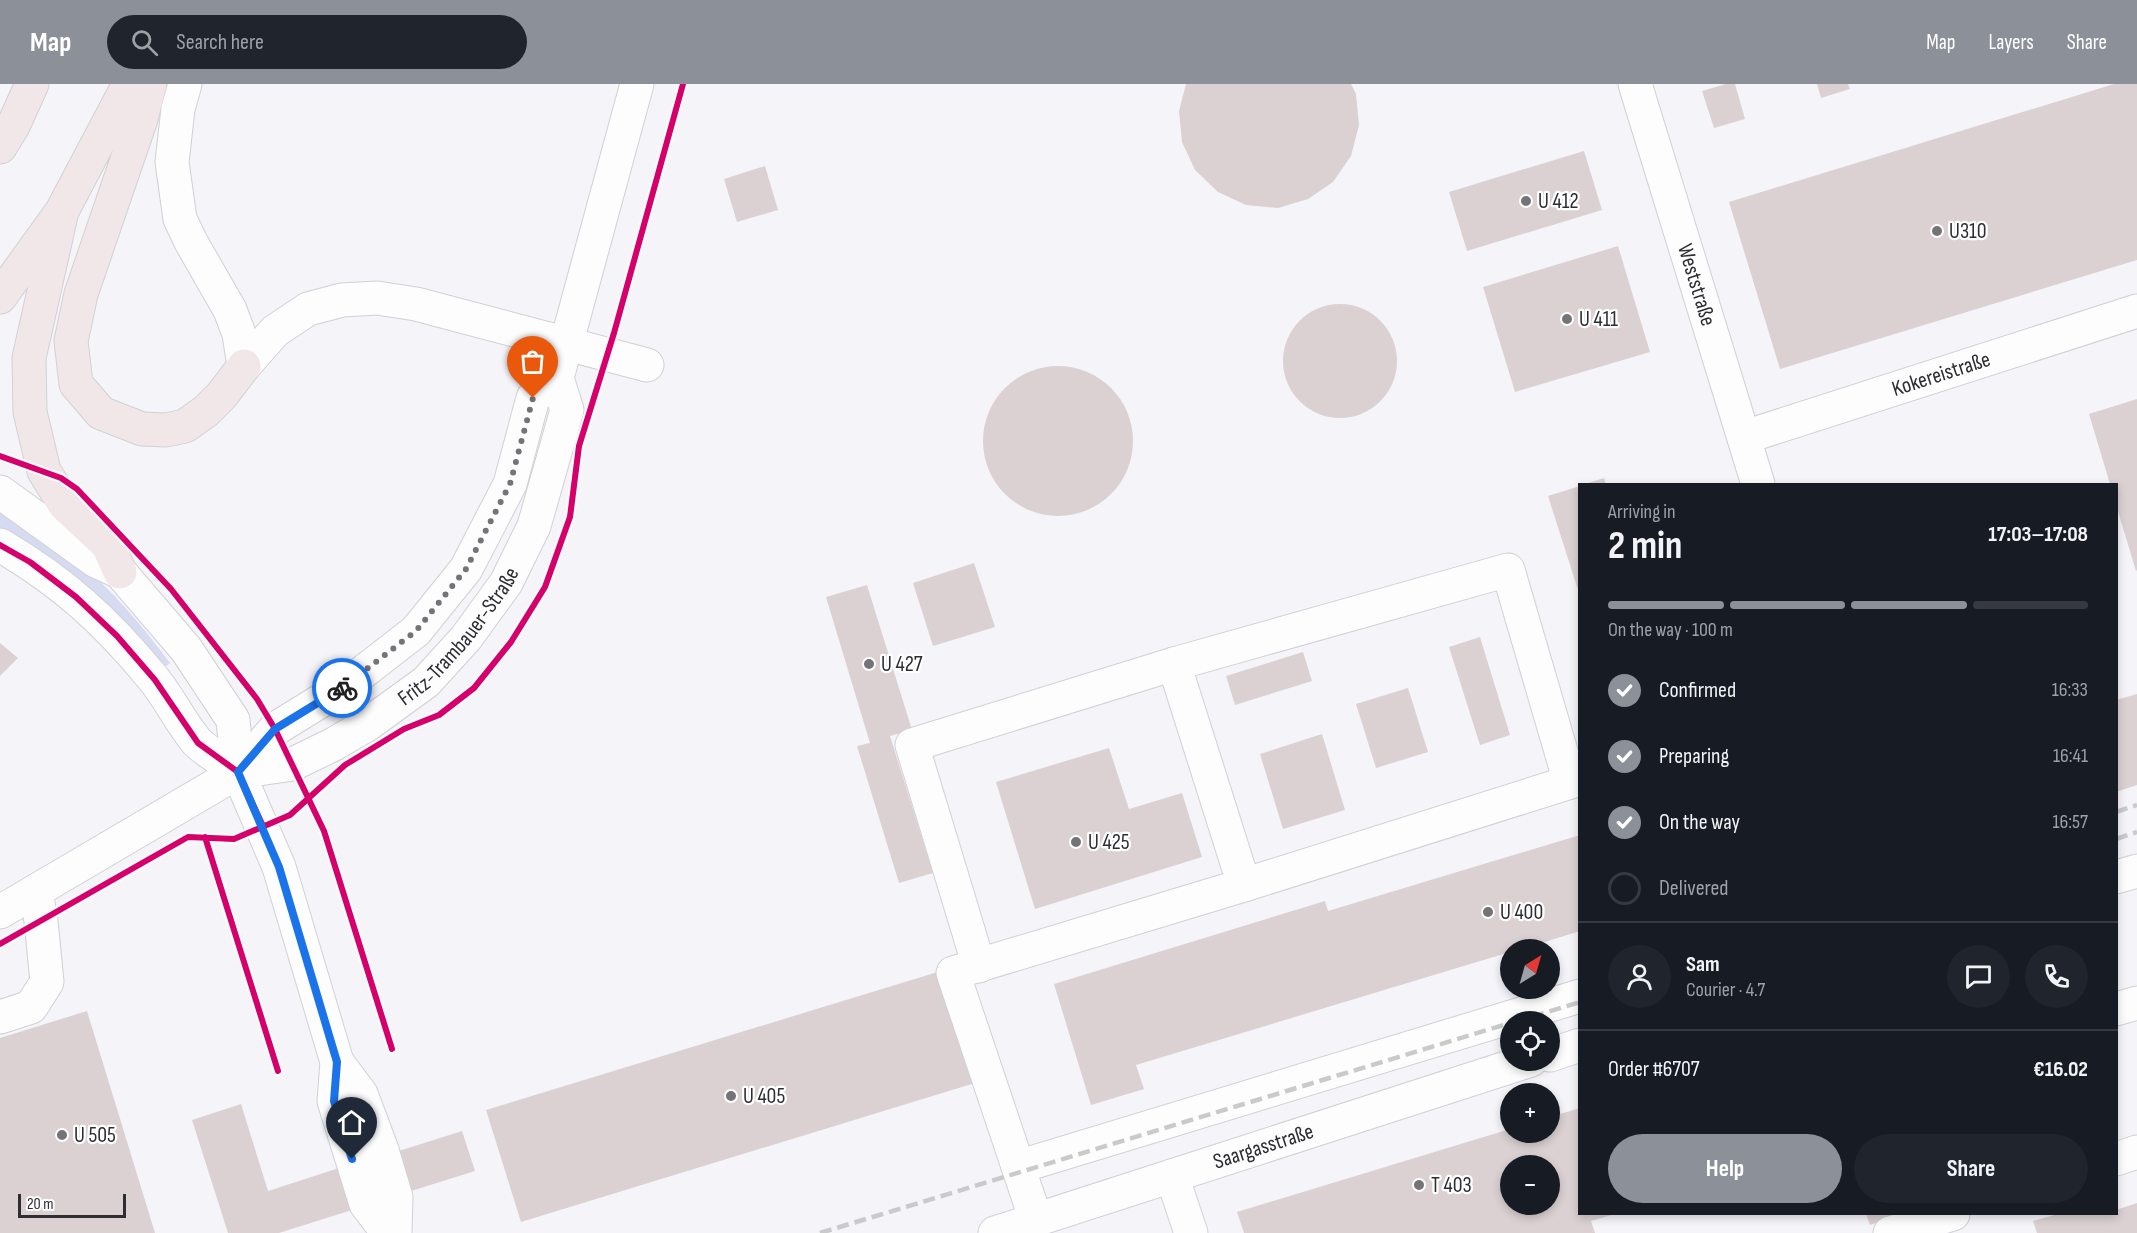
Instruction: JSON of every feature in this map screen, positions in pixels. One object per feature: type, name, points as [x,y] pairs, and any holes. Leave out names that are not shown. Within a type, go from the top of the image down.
[{"type":"highway","points":[[0,147],[13,126],[32,84]]},
{"type":"highway","points":[[0,297],[62,211],[129,84]]},
{"type":"highway","points":[[150,84],[141,118],[81,294],[71,340],[76,384],[101,413],[142,429],[166,430],[185,426],[206,411],[222,395],[244,366]]},
{"type":"highway","points":[[62,211],[29,358],[30,412],[44,471],[65,505],[108,545],[120,572]]},
{"type":"street","points":[[185,84],[178,109],[172,162],[180,219],[230,310],[239,334],[244,366]]},
{"type":"street","points":[[557,378],[637,84]]},
{"type":"street","name":"Weststraße","points":[[1635,84],[1758,483]]},
{"type":"street","points":[[244,366],[275,331],[308,309],[342,300],[377,298],[416,304],[647,365]]},
{"type":"street","name":"Kokereistraße","points":[[1745,437],[2137,311]]},
{"type":"street","name":"Fritz-Trambauer-Straße","points":[[557,378],[567,410],[534,526],[506,583],[466,638],[426,681],[368,724],[334,744],[293,764],[238,772],[275,729],[345,686],[416,631],[466,569],[510,484],[533,398],[557,378]]},
{"type":"street","points":[[0,492],[96,561],[120,572],[186,649],[233,720],[238,772],[279,867],[337,1062],[361,1094],[382,1150],[396,1197],[395,1233]]},
{"type":"street","points":[[0,545],[30,562],[76,597],[117,636],[155,680],[198,743],[238,772]]},
{"type":"street","points":[[979,966],[912,745],[1174,664],[1508,570],[1574,781],[1244,885],[979,966],[953,973],[1036,1220]]},
{"type":"street","points":[[1174,664],[1244,885]]},
{"type":"street","points":[[0,912],[238,772]]},
{"type":"street","points":[[2118,876],[2137,871]]},
{"type":"street","points":[[0,1017],[31,1007],[47,982],[36,891]]},
{"type":"street","points":[[1018,1167],[1578,997]]},
{"type":"street","points":[[2118,1008],[2137,1003]]},
{"type":"street","points":[[1560,1052],[1578,1046]]},
{"type":"street","points":[[337,1062],[334,1101],[366,1204],[388,1233]]},
{"type":"street","name":"Saargasstraße","points":[[995,1233],[1500,1070]]},
{"type":"street","points":[[2118,1158],[2137,1152]]},
{"type":"street","points":[[1172,1176],[1191,1233]]},
{"type":"street","points":[[1890,1233],[1950,1215]]},
{"type":"street","points":[[1966,1215],[1971,1233]]},
{"type":"shaded area","points":[[0,506],[63,550],[112,593],[170,663],[161,670],[0,532]]},
{"type":"building","points":[[1186,84],[1351,84],[1356,94],[1359,125],[1351,156],[1333,182],[1308,199],[1278,208],[1246,205],[1218,192],[1195,170],[1182,142],[1179,111]]},
{"type":"building","points":[[1726,84],[1735,84],[1745,119],[1714,128],[1702,91]]},
{"type":"building","points":[[1817,84],[1848,84],[1850,89],[1821,98]]},
{"type":"building","name":"U310","points":[[2114,84],[2137,84],[2137,260],[1780,369],[1729,202]]},
{"type":"building","name":"U 412","points":[[1584,151],[1602,210],[1467,251],[1449,192]]},
{"type":"building","points":[[765,166],[778,210],[737,222],[724,179]]},
{"type":"building","name":"U 411","points":[[1618,246],[1650,352],[1515,392],[1483,287]]},
{"type":"building","points":[[1340,304],[1362,308],[1380,321],[1393,339],[1397,361],[1393,383],[1380,401],[1362,414],[1340,418],[1318,414],[1300,401],[1287,383],[1283,361],[1287,339],[1300,321],[1318,308]]},
{"type":"building","points":[[1058,366],[1073,367],[1087,372],[1111,388],[1127,412],[1132,426],[1132,456],[1127,470],[1111,494],[1087,510],[1073,515],[1058,516],[1043,515],[1029,510],[1005,494],[989,470],[984,456],[983,441],[984,426],[989,412],[1005,388],[1029,372],[1043,367]]},
{"type":"building","points":[[2137,399],[2136,571],[2118,512],[2118,483],[2110,483],[2089,414]]},
{"type":"building","points":[[1604,478],[1606,483],[1588,483]]},
{"type":"building","points":[[1578,487],[1578,590],[1548,496]]},
{"type":"building","points":[[974,563],[995,627],[933,646],[913,583]]},
{"type":"building","points":[[867,585],[912,730],[890,736],[933,873],[899,883],[857,746],[870,743],[826,597]]},
{"type":"building","points":[[1480,637],[1510,735],[1480,745],[1449,647]]},
{"type":"building","points":[[0,643],[18,658],[0,676]]},
{"type":"building","points":[[1303,652],[1312,681],[1235,705],[1226,676]]},
{"type":"building","points":[[1408,688],[1428,752],[1376,768],[1356,704]]},
{"type":"building","points":[[2137,694],[2137,785],[2118,791],[2118,699]]},
{"type":"building","points":[[1322,734],[1345,810],[1283,829],[1260,754]]},
{"type":"building","name":"U 425","points":[[1109,748],[1129,809],[1182,793],[1202,857],[1035,909],[996,782]]},
{"type":"building","points":[[1578,836],[1578,932],[1554,939],[1500,939],[1500,955],[1136,1065],[1144,1089],[1091,1105],[1054,984],[1325,901],[1328,911]]},
{"type":"building","name":"U 405","points":[[941,971],[975,1083],[521,1222],[486,1110]]},
{"type":"building","name":"U 505","points":[[87,1011],[155,1233],[0,1233],[0,1038]]},
{"type":"building","points":[[241,1104],[268,1191],[339,1168],[352,1210],[279,1233],[228,1233],[192,1120]]},
{"type":"building","name":"T 403","points":[[1578,1109],[1578,1215],[1612,1215],[1591,1221],[1595,1233],[1244,1233],[1237,1212],[1500,1132],[1500,1143],[1560,1143],[1560,1114]]},
{"type":"building","points":[[462,1131],[475,1171],[411,1191],[399,1151]]},
{"type":"building","points":[[2137,1203],[2137,1233],[2037,1233],[2033,1221],[2054,1215],[2118,1215],[2118,1209]]},
{"type":"building","points":[[1866,1215],[1888,1215],[1889,1219],[1870,1225]]},
{"type":"railway","points":[[2118,811],[2137,805]]},
{"type":"railway","points":[[2118,838],[2137,832]]},
{"type":"railway","points":[[1551,1011],[1578,1003]]},
{"type":"railway","points":[[820,1233],[1500,1026]]},
{"type":"cycle path","points":[[0,944],[188,837],[234,839],[290,815],[345,765],[404,729],[439,715],[474,688],[511,642],[545,587],[570,517],[579,446],[614,333],[683,84]]},
{"type":"cycle path","points":[[0,456],[61,478],[77,489],[171,589],[257,699],[275,729],[324,831],[392,1049]]},
{"type":"cycle path","points":[[0,545],[30,562],[76,597],[117,636],[155,680],[198,743],[238,772],[263,826]]},
{"type":"cycle path","points":[[205,837],[278,1071]]},
{"type":"way so far","points":[[342,688],[416,631],[466,569],[510,484],[533,398]]},
{"type":"place","name":"U 412","points":[[1526,201]]},
{"type":"place","name":"U310","points":[[1937,231]]},
{"type":"place","name":"U 411","points":[[1567,319]]},
{"type":"place","name":"U 427","points":[[869,664]]},
{"type":"place","name":"U 425","points":[[1076,842]]},
{"type":"place","name":"U 400","points":[[1488,912]]},
{"type":"place","name":"U 405","points":[[731,1096]]},
{"type":"place","name":"U 505","points":[[62,1135]]},
{"type":"place","name":"T 403","points":[[1419,1185]]},
{"type":"route","points":[[342,688],[275,729],[238,772],[279,867],[337,1062],[334,1101],[352,1159]]}]
